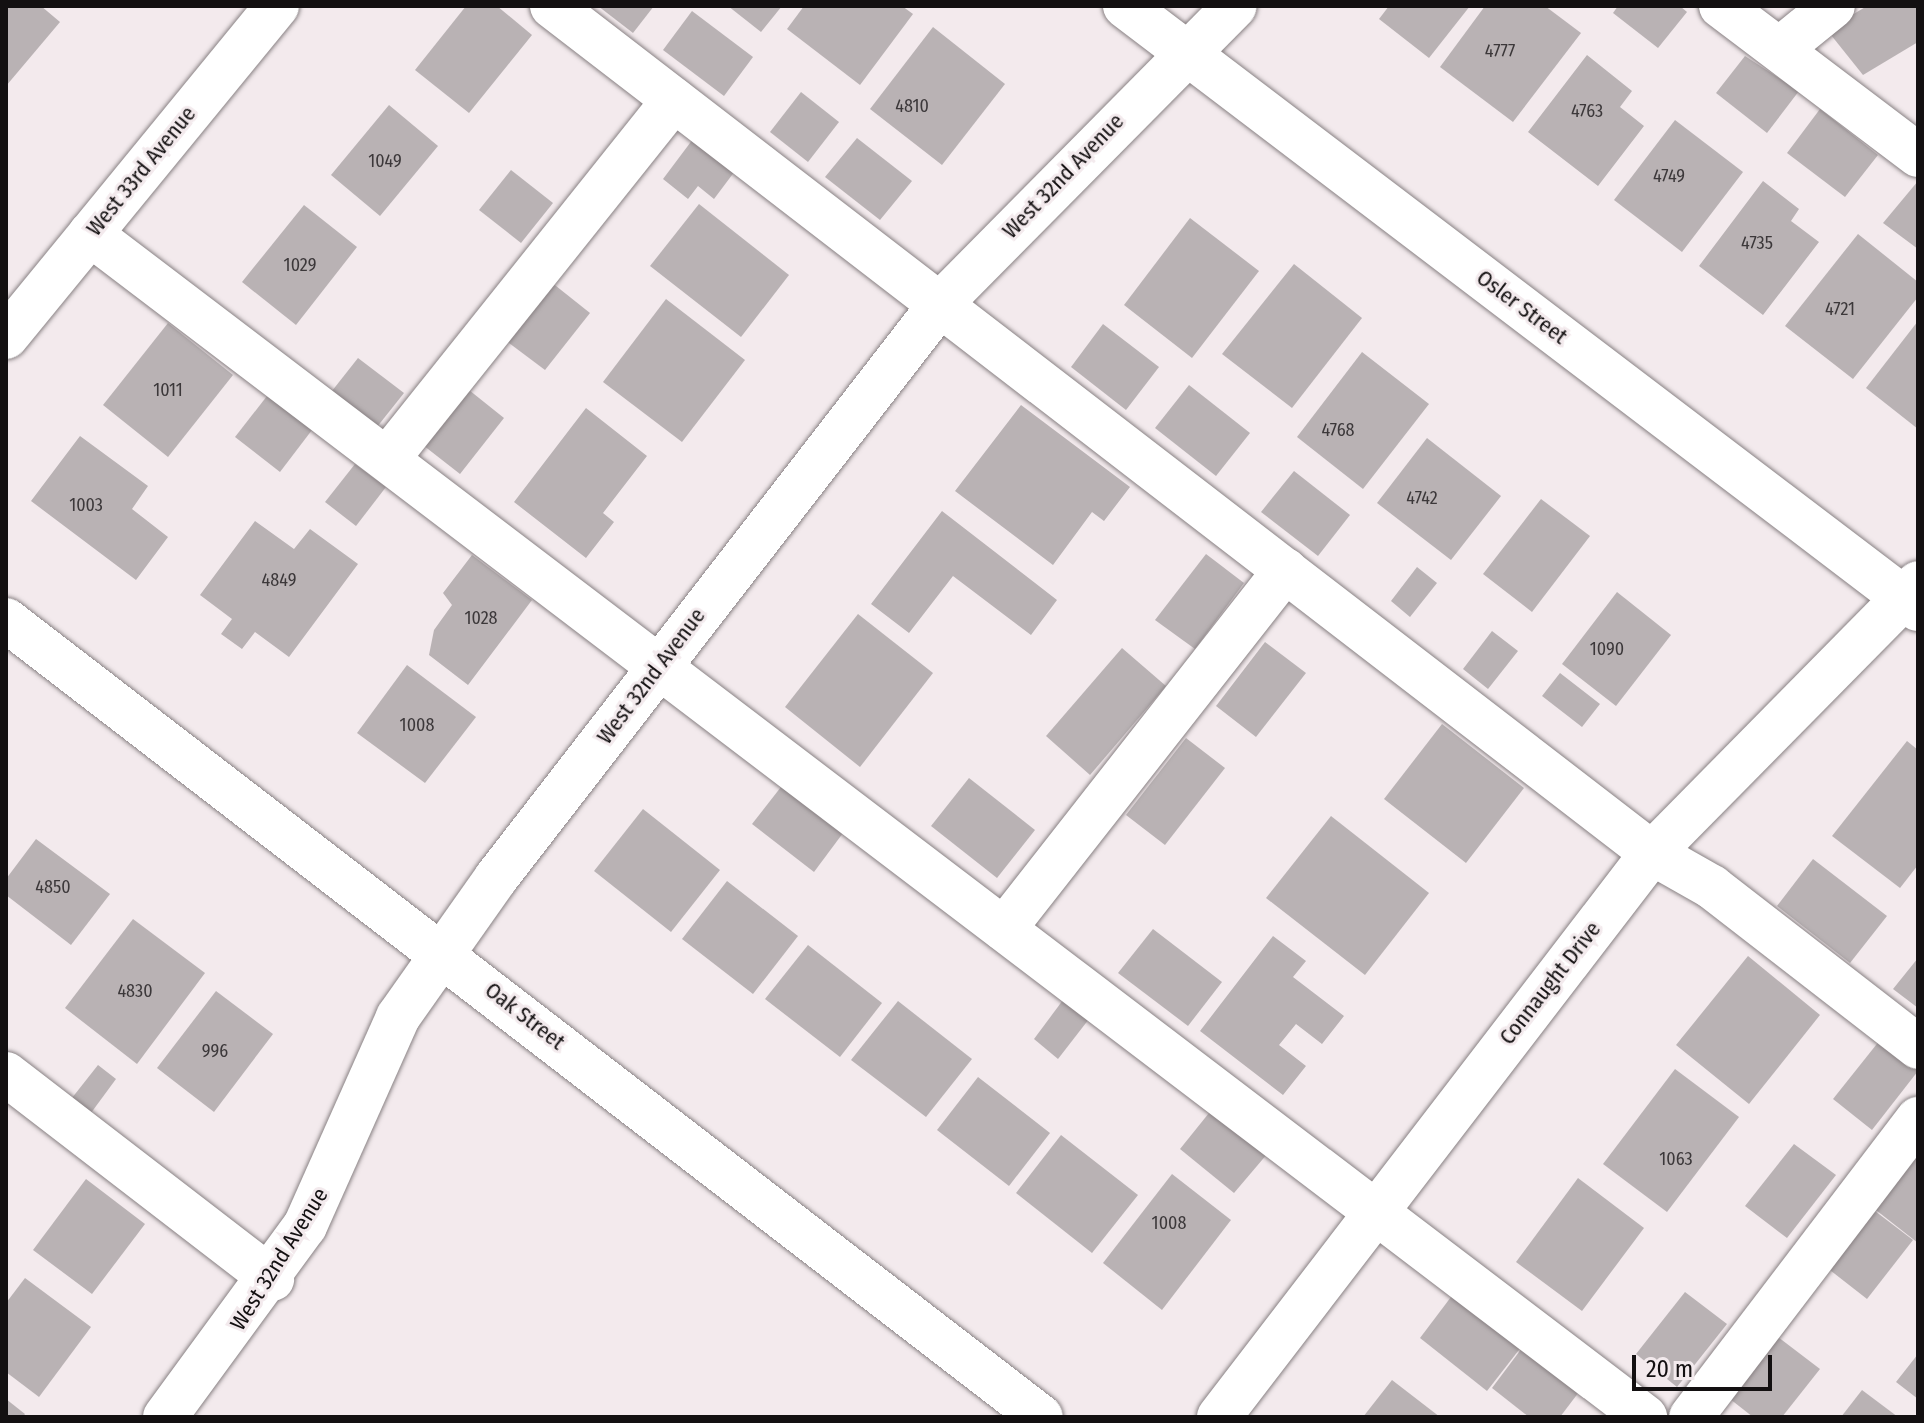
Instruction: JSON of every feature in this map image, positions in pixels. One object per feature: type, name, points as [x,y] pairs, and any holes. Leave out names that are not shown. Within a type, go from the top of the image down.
[{"type":"street","name":"West 33rd Avenue","points":[[6,337],[277,6]]},
{"type":"street","points":[[552,6],[942,302],[1652,853],[1712,887],[1918,1047]]},
{"type":"street","name":"Osler Street","points":[[1125,6],[1913,597]]},
{"type":"street","name":"West 32nd Avenue","points":[[165,1417],[272,1279],[333,1171],[398,1017],[657,667],[942,302],[1235,6]]},
{"type":"street","points":[[1721,6],[1918,155]]},
{"type":"street","points":[[1780,49],[1833,6]]},
{"type":"street","points":[[388,458],[674,100]]},
{"type":"street","points":[[90,234],[1645,1417]]},
{"type":"street","points":[[1004,929],[1285,570]]},
{"type":"street","name":"Connaught Drive","points":[[1219,1417],[1652,853],[1913,597]]},
{"type":"street","name":"Oak Street","points":[[6,620],[444,953],[1041,1417]]},
{"type":"street","points":[[6,1074],[272,1279]]},
{"type":"street","points":[[1691,1417],[1918,1119]]},
{"type":"building","points":[[6,6],[41,6],[60,22],[6,86]]},
{"type":"building","points":[[466,6],[497,6],[532,35],[469,113],[415,70]]},
{"type":"building","points":[[598,6],[654,6],[633,33]]},
{"type":"building","points":[[728,6],[782,6],[761,32]]},
{"type":"building","points":[[804,6],[902,6],[913,14],[860,85],[787,29]]},
{"type":"building","points":[[1389,6],[1470,6],[1429,58],[1379,19]]},
{"type":"building","points":[[1485,6],[1545,6],[1581,33],[1513,122],[1440,67]]},
{"type":"building","points":[[1618,6],[1680,6],[1687,12],[1658,48],[1613,13]]},
{"type":"building","points":[[1867,6],[1918,6],[1918,42],[1863,75],[1827,30]]},
{"type":"building","points":[[692,11],[753,57],[724,96],[663,50]]},
{"type":"building","points":[[933,27],[1005,84],[942,165],[870,109]]},
{"type":"building","points":[[1587,55],[1632,91],[1620,107],[1644,126],[1598,186],[1528,132]]},
{"type":"building","points":[[1745,56],[1799,91],[1767,133],[1716,93]]},
{"type":"building","points":[[801,92],[839,122],[808,162],[770,132]]},
{"type":"building","points":[[389,105],[438,146],[380,216],[331,175]]},
{"type":"building","points":[[1820,109],[1878,155],[1845,197],[1787,153]]},
{"type":"building","points":[[1675,120],[1743,172],[1682,252],[1614,200]]},
{"type":"building","points":[[696,135],[738,167],[714,199],[698,186],[688,199],[663,179]]},
{"type":"building","points":[[857,138],[912,181],[880,220],[825,177]]},
{"type":"building","points":[[511,170],[553,203],[521,243],[479,210]]},
{"type":"building","points":[[1763,181],[1799,209],[1791,221],[1819,242],[1763,315],[1699,266]]},
{"type":"building","points":[[1918,181],[1918,249],[1883,223]]},
{"type":"building","points":[[699,204],[789,275],[741,337],[650,266]]},
{"type":"building","points":[[304,205],[357,247],[296,325],[242,282]]},
{"type":"building","points":[[1190,218],[1259,271],[1192,358],[1124,305]]},
{"type":"building","points":[[1858,234],[1918,282],[1918,297],[1853,379],[1785,326]]},
{"type":"building","points":[[1294,264],[1362,318],[1292,408],[1222,354]]},
{"type":"building","points":[[551,282],[590,313],[545,370],[505,340]]},
{"type":"building","points":[[666,299],[745,360],[682,442],[603,382]]},
{"type":"building","points":[[1918,321],[1918,429],[1866,388]]},
{"type":"building","points":[[168,323],[233,375],[168,457],[103,405]]},
{"type":"building","points":[[1103,324],[1159,367],[1126,410],[1071,367]]},
{"type":"building","points":[[1362,352],[1429,404],[1363,489],[1297,437]]},
{"type":"building","points":[[358,358],[404,393],[373,432],[328,396]]},
{"type":"building","points":[[1189,385],[1250,433],[1216,476],[1155,428]]},
{"type":"building","points":[[464,386],[504,418],[460,474],[419,442]]},
{"type":"building","points":[[267,396],[312,430],[280,472],[235,437]]},
{"type":"building","points":[[1021,405],[1130,487],[1104,521],[1092,512],[1053,565],[955,491]]},
{"type":"building","points":[[586,408],[647,456],[603,513],[614,522],[586,558],[514,502]]},
{"type":"building","points":[[80,436],[148,486],[132,509],[168,537],[136,580],[31,501]]},
{"type":"building","points":[[1427,438],[1501,496],[1451,560],[1377,503]]},
{"type":"building","points":[[355,464],[386,487],[356,526],[325,502]]},
{"type":"building","points":[[1294,471],[1350,515],[1318,556],[1261,512]]},
{"type":"building","points":[[1541,499],[1590,536],[1532,612],[1483,574]]},
{"type":"building","points":[[942,511],[1057,600],[1031,635],[953,576],[909,633],[871,604]]},
{"type":"building","points":[[255,521],[294,549],[310,529],[358,564],[289,657],[255,632],[242,649],[221,634],[232,619],[200,595]]},
{"type":"building","points":[[1206,554],[1244,583],[1195,649],[1155,620]]},
{"type":"building","points":[[472,555],[532,600],[468,685],[429,655],[434,630],[452,605],[443,593]]},
{"type":"building","points":[[1417,567],[1437,583],[1410,617],[1391,601]]},
{"type":"building","points":[[1617,592],[1671,635],[1616,706],[1562,664]]},
{"type":"building","points":[[858,614],[933,673],[860,767],[785,707]]},
{"type":"building","points":[[1492,631],[1518,651],[1488,689],[1463,669]]},
{"type":"building","points":[[1265,642],[1306,673],[1256,737],[1216,706]]},
{"type":"building","points":[[1122,648],[1166,686],[1090,775],[1046,736]]},
{"type":"building","points":[[407,665],[476,717],[425,783],[357,733]]},
{"type":"building","points":[[1560,673],[1600,704],[1582,727],[1542,696]]},
{"type":"building","points":[[1442,724],[1524,788],[1466,863],[1384,799]]},
{"type":"building","points":[[1186,738],[1225,768],[1165,845],[1126,815]]},
{"type":"building","points":[[1907,741],[1918,750],[1918,865],[1900,888],[1832,836]]},
{"type":"building","points":[[788,778],[849,825],[814,872],[752,824]]},
{"type":"building","points":[[969,778],[1035,830],[997,878],[931,826]]},
{"type":"building","points":[[643,809],[720,870],[671,932],[594,871]]},
{"type":"building","points":[[1331,816],[1429,893],[1365,975],[1266,898]]},
{"type":"building","points":[[36,839],[110,894],[71,945],[6,895],[6,879]]},
{"type":"building","points":[[1813,859],[1887,916],[1850,963],[1777,906]]},
{"type":"building","points":[[727,881],[798,936],[753,994],[682,939]]},
{"type":"building","points":[[133,919],[205,973],[137,1064],[65,1008]]},
{"type":"building","points":[[1153,929],[1222,982],[1188,1026],[1118,973]]},
{"type":"building","points":[[1273,936],[1306,961],[1293,977],[1344,1016],[1322,1044],[1296,1024],[1279,1045],[1306,1066],[1283,1095],[1200,1031]]},
{"type":"building","points":[[808,945],[882,1003],[840,1057],[765,999]]},
{"type":"building","points":[[1748,956],[1820,1015],[1749,1104],[1676,1045]]},
{"type":"building","points":[[1918,958],[1918,1008],[1893,989]]},
{"type":"building","points":[[216,991],[273,1034],[214,1112],[157,1068]]},
{"type":"building","points":[[1063,1000],[1089,1019],[1058,1059],[1034,1039]]},
{"type":"building","points":[[898,1001],[972,1059],[926,1117],[851,1060]]},
{"type":"building","points":[[1880,1040],[1918,1071],[1872,1130],[1833,1099]]},
{"type":"building","points":[[98,1065],[116,1079],[88,1117],[68,1103]]},
{"type":"building","points":[[1675,1069],[1739,1117],[1667,1212],[1603,1164]]},
{"type":"building","points":[[978,1077],[1050,1133],[1009,1186],[937,1130]]},
{"type":"building","points":[[1213,1108],[1268,1153],[1234,1193],[1180,1149]]},
{"type":"building","points":[[1061,1135],[1138,1195],[1092,1253],[1016,1193]]},
{"type":"building","points":[[1794,1144],[1836,1175],[1787,1238],[1745,1206]]},
{"type":"building","points":[[1918,1148],[1918,1243],[1872,1207]]},
{"type":"building","points":[[1172,1174],[1231,1220],[1162,1310],[1103,1263]]},
{"type":"building","points":[[1578,1178],[1644,1228],[1582,1311],[1516,1262]]},
{"type":"building","points":[[86,1179],[145,1224],[92,1294],[33,1250]]},
{"type":"building","points":[[1871,1208],[1913,1240],[1867,1299],[1826,1267]]},
{"type":"building","points":[[25,1278],[91,1327],[39,1397],[6,1372],[6,1303]]},
{"type":"building","points":[[1685,1292],[1727,1324],[1677,1387],[1636,1354]]},
{"type":"building","points":[[1454,1293],[1522,1346],[1487,1391],[1420,1338]]},
{"type":"building","points":[[1778,1337],[1820,1369],[1782,1417],[1753,1417],[1730,1399]]},
{"type":"building","points":[[1525,1344],[1582,1388],[1560,1417],[1529,1417],[1492,1388]]},
{"type":"building","points":[[1918,1354],[1918,1399],[1896,1382]]},
{"type":"building","points":[[1392,1380],[1440,1417],[1363,1417]]},
{"type":"building","points":[[1862,1390],[1898,1417],[1841,1417]]},
{"type":"building","points":[[6,1399],[25,1414],[23,1417],[6,1417]]}]
